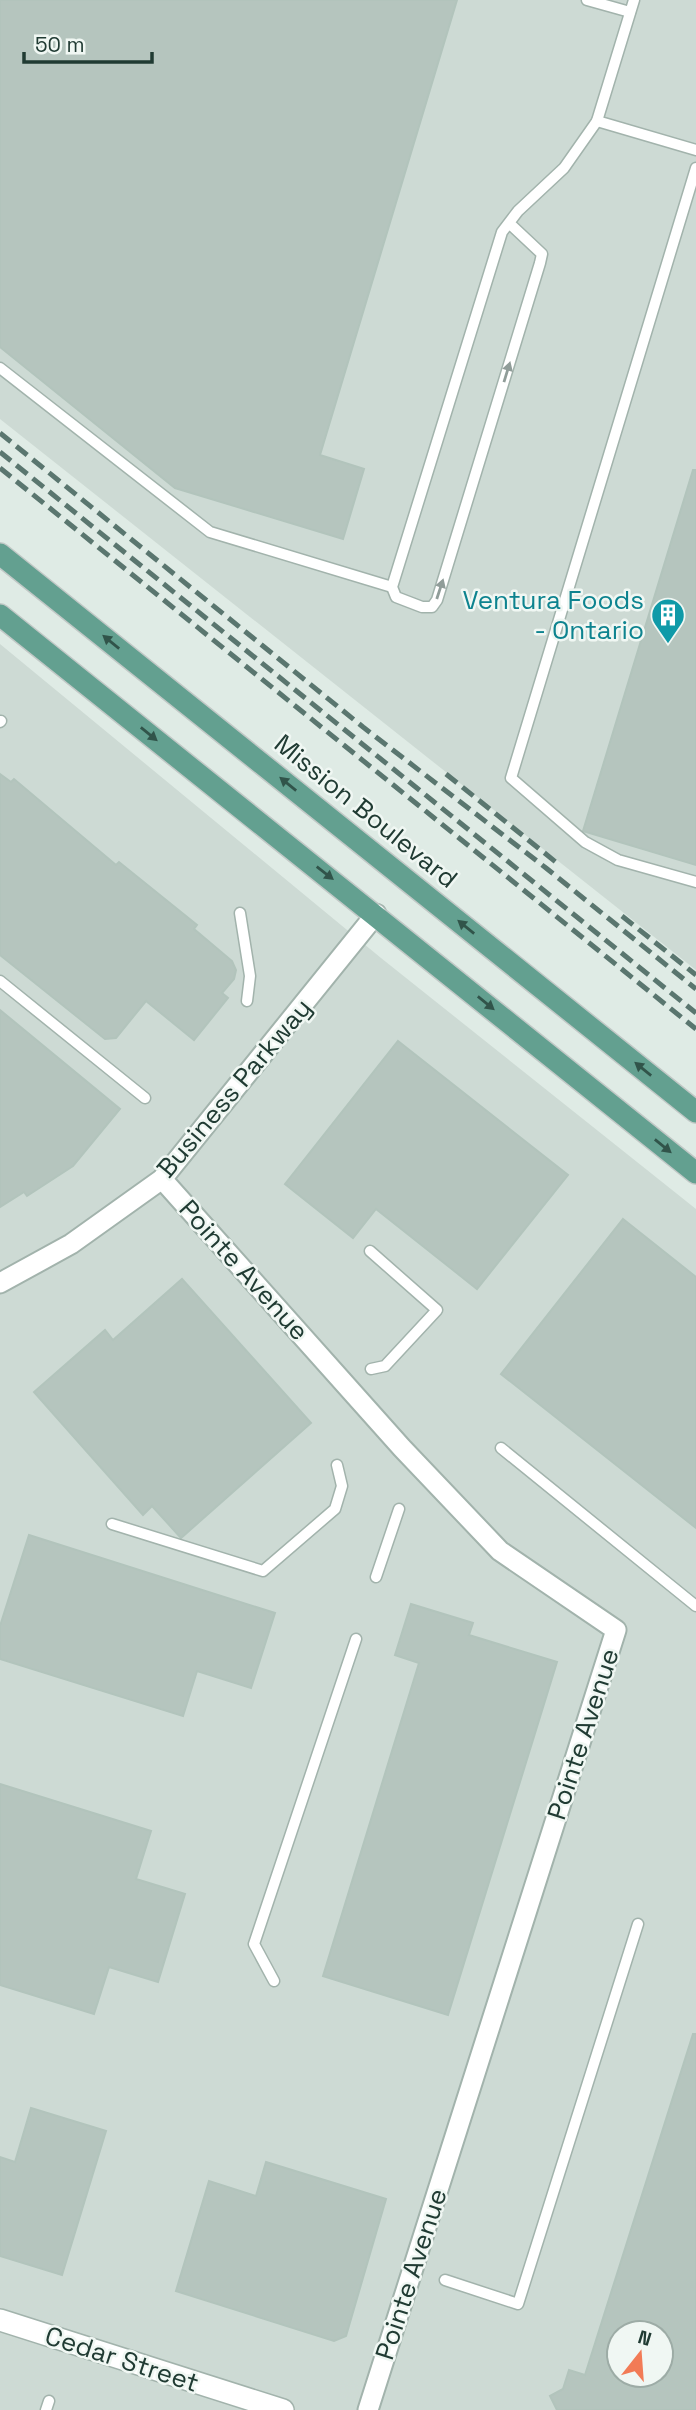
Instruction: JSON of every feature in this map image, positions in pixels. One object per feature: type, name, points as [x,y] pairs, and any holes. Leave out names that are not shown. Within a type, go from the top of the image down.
[{"type":"main road","name":"Mission Boulevard","points":[[0,554],[696,1112]]},
{"type":"main road","points":[[0,615],[696,1173]]},
{"type":"street","name":"Business Parkway","points":[[0,1283],[71,1244],[162,1179],[376,914]]},
{"type":"street","name":"Pointe Avenue","points":[[162,1179],[402,1448],[500,1551],[616,1630],[368,2410]]},
{"type":"street","name":"Cedar Street","points":[[0,2320],[283,2410]]},
{"type":"lane","points":[[586,0],[630,12]]},
{"type":"lane","points":[[509,223],[542,254],[438,600],[432,607],[422,607],[396,597],[392,587],[502,232],[509,223],[564,168],[597,121],[634,0]]},
{"type":"lane","points":[[597,121],[696,150]]},
{"type":"lane","points":[[696,168],[511,778],[585,842],[618,860],[696,882]]},
{"type":"lane","points":[[0,368],[210,532],[392,587]]},
{"type":"lane","points":[[240,914],[250,976],[247,1001]]},
{"type":"lane","points":[[0,981],[145,1098]]},
{"type":"lane","points":[[370,1251],[437,1310],[386,1366],[371,1369]]},
{"type":"lane","points":[[501,1448],[696,1606]]},
{"type":"lane","points":[[112,1524],[263,1571],[335,1509],[342,1486],[337,1465]]},
{"type":"lane","points":[[376,1577],[399,1509]]},
{"type":"lane","points":[[274,1981],[254,1944],[356,1639]]},
{"type":"lane","points":[[445,2280],[518,2304],[638,1924]]},
{"type":"shaded area","points":[[0,0],[696,0],[696,970],[0,419]]},
{"type":"shaded area","points":[[0,644],[381,958],[696,1209],[696,2410],[0,2410]]},
{"type":"building","points":[[0,0],[457,0],[320,455],[364,469],[343,539],[175,488],[0,347]]},
{"type":"building","name":"Ventura Foods - Ontario","points":[[693,470],[696,470],[696,865],[583,831]]},
{"type":"building","points":[[0,774],[11,782],[14,779],[116,865],[119,862],[197,925],[194,929],[232,961],[236,970],[234,979],[222,993],[228,998],[194,1040],[146,1001],[116,1038],[105,1039],[0,955]]},
{"type":"building","points":[[0,1010],[120,1109],[73,1166],[27,1196],[24,1192],[0,1207]]},
{"type":"building","points":[[398,1041],[568,1175],[477,1289],[376,1209],[353,1238],[285,1184]]},
{"type":"building","points":[[623,1219],[696,1277],[696,1528],[501,1374]]},
{"type":"building","points":[[182,1279],[311,1423],[181,1538],[152,1506],[143,1515],[34,1392],[105,1330],[113,1340]]},
{"type":"building","points":[[29,1535],[275,1613],[251,1688],[197,1671],[183,1716],[0,1659],[0,1626]]},
{"type":"building","points":[[411,1604],[473,1623],[469,1635],[557,1662],[448,2015],[323,1976],[419,1663],[395,1655]]},
{"type":"building","points":[[0,1784],[151,1831],[136,1879],[185,1894],[158,1982],[109,1967],[94,2014],[0,1985]]},
{"type":"building","points":[[693,2034],[696,2034],[696,2410],[557,2410],[550,2396],[563,2389],[569,2370],[585,2375]]},
{"type":"building","points":[[31,2108],[106,2131],[62,2275],[0,2256],[0,2157],[15,2162]]},
{"type":"building","points":[[266,2162],[386,2199],[346,2336],[334,2341],[176,2291],[209,2181],[256,2196]]},
{"type":"railway","points":[[0,433],[363,727],[546,868],[696,989]]},
{"type":"railway","points":[[0,452],[696,1013]]},
{"type":"railway","points":[[0,468],[696,1029]]},
{"type":"railway","points":[[446,774],[557,863]]},
{"type":"railway","points":[[622,916],[696,975]]},
{"type":"place","name":"Ventura Foods - Ontario","points":[[668,645]]}]
